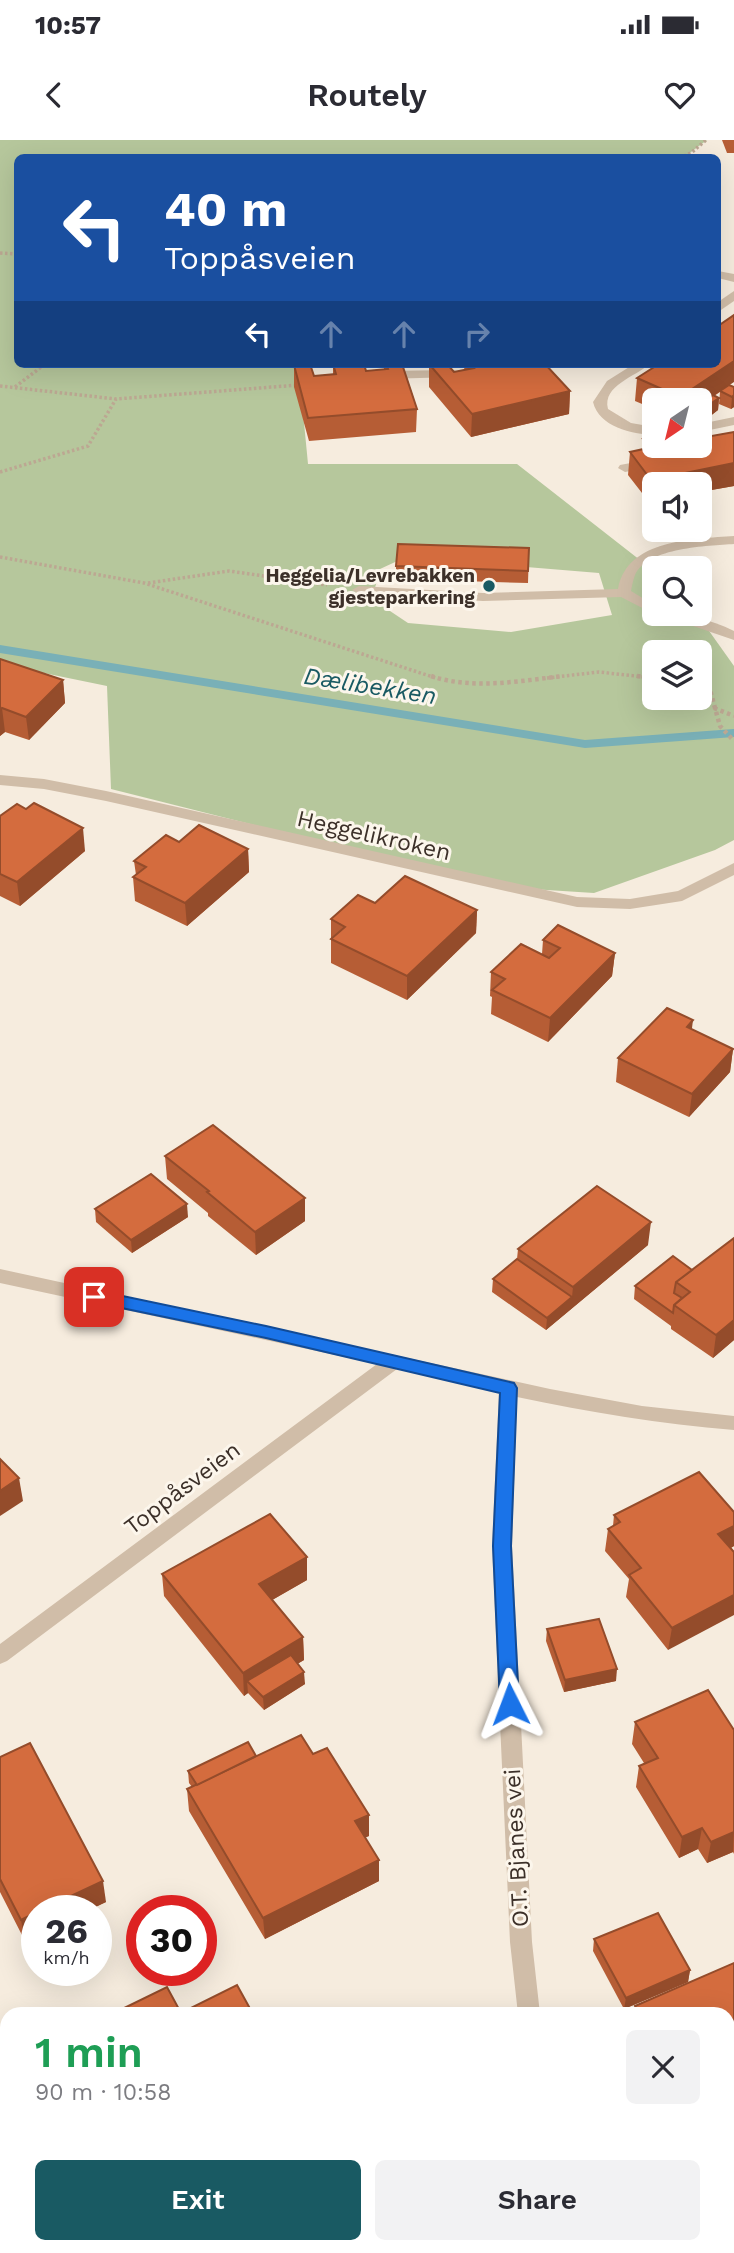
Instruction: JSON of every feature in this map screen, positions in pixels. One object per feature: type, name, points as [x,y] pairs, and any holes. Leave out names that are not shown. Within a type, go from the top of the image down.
[{"type":"street","points":[[637,368],[601,395],[600,406],[603,414],[620,424],[642,431]]},
{"type":"street","points":[[303,384],[389,375],[470,372]]},
{"type":"street","points":[[712,426],[734,421]]},
{"type":"street","points":[[625,468],[660,461]]},
{"type":"street","points":[[624,593],[628,573],[641,560],[678,546],[734,540]]},
{"type":"street","points":[[359,590],[483,597],[624,593],[642,603]]},
{"type":"street","points":[[710,626],[734,636]]},
{"type":"street","name":"Heggelikroken","points":[[0,780],[44,784],[106,796],[500,887],[577,902],[630,904],[682,896],[734,868]]},
{"type":"street","points":[[0,1276],[508,1388],[684,1420],[734,1423]]},
{"type":"street","name":"Toppåsveien","points":[[0,1655],[394,1361]]},
{"type":"street","name":"O.T. Bjanes vei","points":[[508,1388],[502,1546],[521,1942],[528,2007]]},
{"type":"path","points":[[689,154],[706,140]]},
{"type":"path","points":[[14,388],[40,368]]},
{"type":"path","points":[[0,386],[116,399],[303,384]]},
{"type":"path","points":[[0,472],[88,446],[116,399]]},
{"type":"path","points":[[0,557],[144,583],[443,680],[502,683],[600,672],[642,677]]},
{"type":"path","points":[[144,583],[229,571],[359,590]]},
{"type":"path","points":[[712,702],[720,726],[734,741]]},
{"type":"path","points":[[713,708],[734,716]]},
{"type":"green space","points":[[0,140],[707,140],[688,154],[14,154],[14,368],[297,368],[308,464],[517,464],[642,562],[642,626],[706,626],[734,666],[734,840],[715,850],[594,893],[500,887],[111,789],[107,686],[0,664]],"holes":[[[406,557],[599,573],[612,615],[511,632],[408,623],[372,599],[380,569]]]},
{"type":"building","points":[[734,315],[734,361],[694,388],[660,388],[637,378],[653,368],[721,368],[721,324]]},
{"type":"building","points":[[295,368],[311,368],[314,376],[336,374],[334,368],[365,368],[366,371],[403,368],[417,409],[308,418]]},
{"type":"building","points":[[432,368],[450,368],[454,372],[474,368],[549,368],[570,391],[472,414]]},
{"type":"building","points":[[729,385],[734,387],[732,397],[720,391]]},
{"type":"building","points":[[734,432],[734,463],[690,472],[645,472],[630,452],[642,449],[642,458],[712,458],[712,436]]},
{"type":"building","points":[[398,544],[529,548],[528,571],[396,566]]},
{"type":"building","points":[[0,659],[63,680],[26,717],[2,708],[0,710]]},
{"type":"building","points":[[34,803],[83,828],[17,882],[0,874],[0,816],[17,804],[26,809]]},
{"type":"building","points":[[199,825],[248,849],[185,903],[133,877],[146,867],[134,861],[166,835],[179,842]]},
{"type":"building","points":[[405,876],[477,910],[407,976],[331,939],[345,927],[331,919],[358,895],[375,903]]},
{"type":"building","points":[[558,925],[615,953],[550,1018],[492,990],[505,979],[491,972],[521,944],[549,958],[560,948],[543,940]]},
{"type":"building","points":[[667,1008],[693,1020],[687,1027],[733,1049],[692,1094],[618,1058]]},
{"type":"building","points":[[213,1125],[305,1198],[255,1232],[165,1156]]},
{"type":"building","points":[[151,1174],[187,1204],[131,1240],[95,1209]]},
{"type":"building","points":[[597,1186],[651,1222],[573,1287],[518,1249]]},
{"type":"building","points":[[734,1238],[734,1320],[716,1335],[674,1305],[690,1292],[676,1282]]},
{"type":"building","points":[[673,1256],[692,1270],[676,1282],[674,1293],[682,1298],[674,1305],[673,1313],[635,1286]]},
{"type":"building","points":[[517,1259],[572,1297],[547,1318],[493,1279]]},
{"type":"building","points":[[0,1459],[19,1478],[0,1491]]},
{"type":"building","points":[[699,1472],[734,1512],[734,1526],[718,1534],[734,1552],[734,1595],[672,1628],[629,1575],[641,1568],[608,1529],[620,1522],[614,1515]]},
{"type":"building","points":[[270,1514],[307,1557],[259,1584],[303,1637],[243,1673],[162,1574]]},
{"type":"building","points":[[599,1619],[617,1669],[565,1680],[547,1629]]},
{"type":"building","points":[[291,1655],[304,1672],[263,1697],[247,1681]]},
{"type":"building","points":[[708,1690],[734,1730],[734,1832],[711,1842],[702,1828],[682,1837],[639,1766],[658,1758],[635,1722]]},
{"type":"building","points":[[301,1735],[313,1754],[327,1748],[369,1815],[355,1821],[379,1860],[263,1918],[187,1789]]},
{"type":"building","points":[[248,1742],[256,1756],[197,1785],[188,1771]]},
{"type":"building","points":[[30,1743],[103,1881],[73,1895],[21,1895],[21,1920],[0,1879],[0,1757]]},
{"type":"building","points":[[658,1913],[690,1970],[626,1998],[594,1939]]},
{"type":"building","points":[[734,1963],[734,2007],[635,2006]]},
{"type":"building","points":[[237,1985],[249,2007],[193,2007]]},
{"type":"building","points":[[167,1987],[178,2007],[126,2007]]},
{"type":"waterway","name":"Dælibekken","points":[[0,649],[585,744],[734,733]]},
{"type":"place","name":"Heggelia/Levrebakken gjesteparkering","points":[[489,586]]},
{"type":"route","points":[[94,1297],[266,1332],[508,1388],[502,1546],[510,1704]]}]
